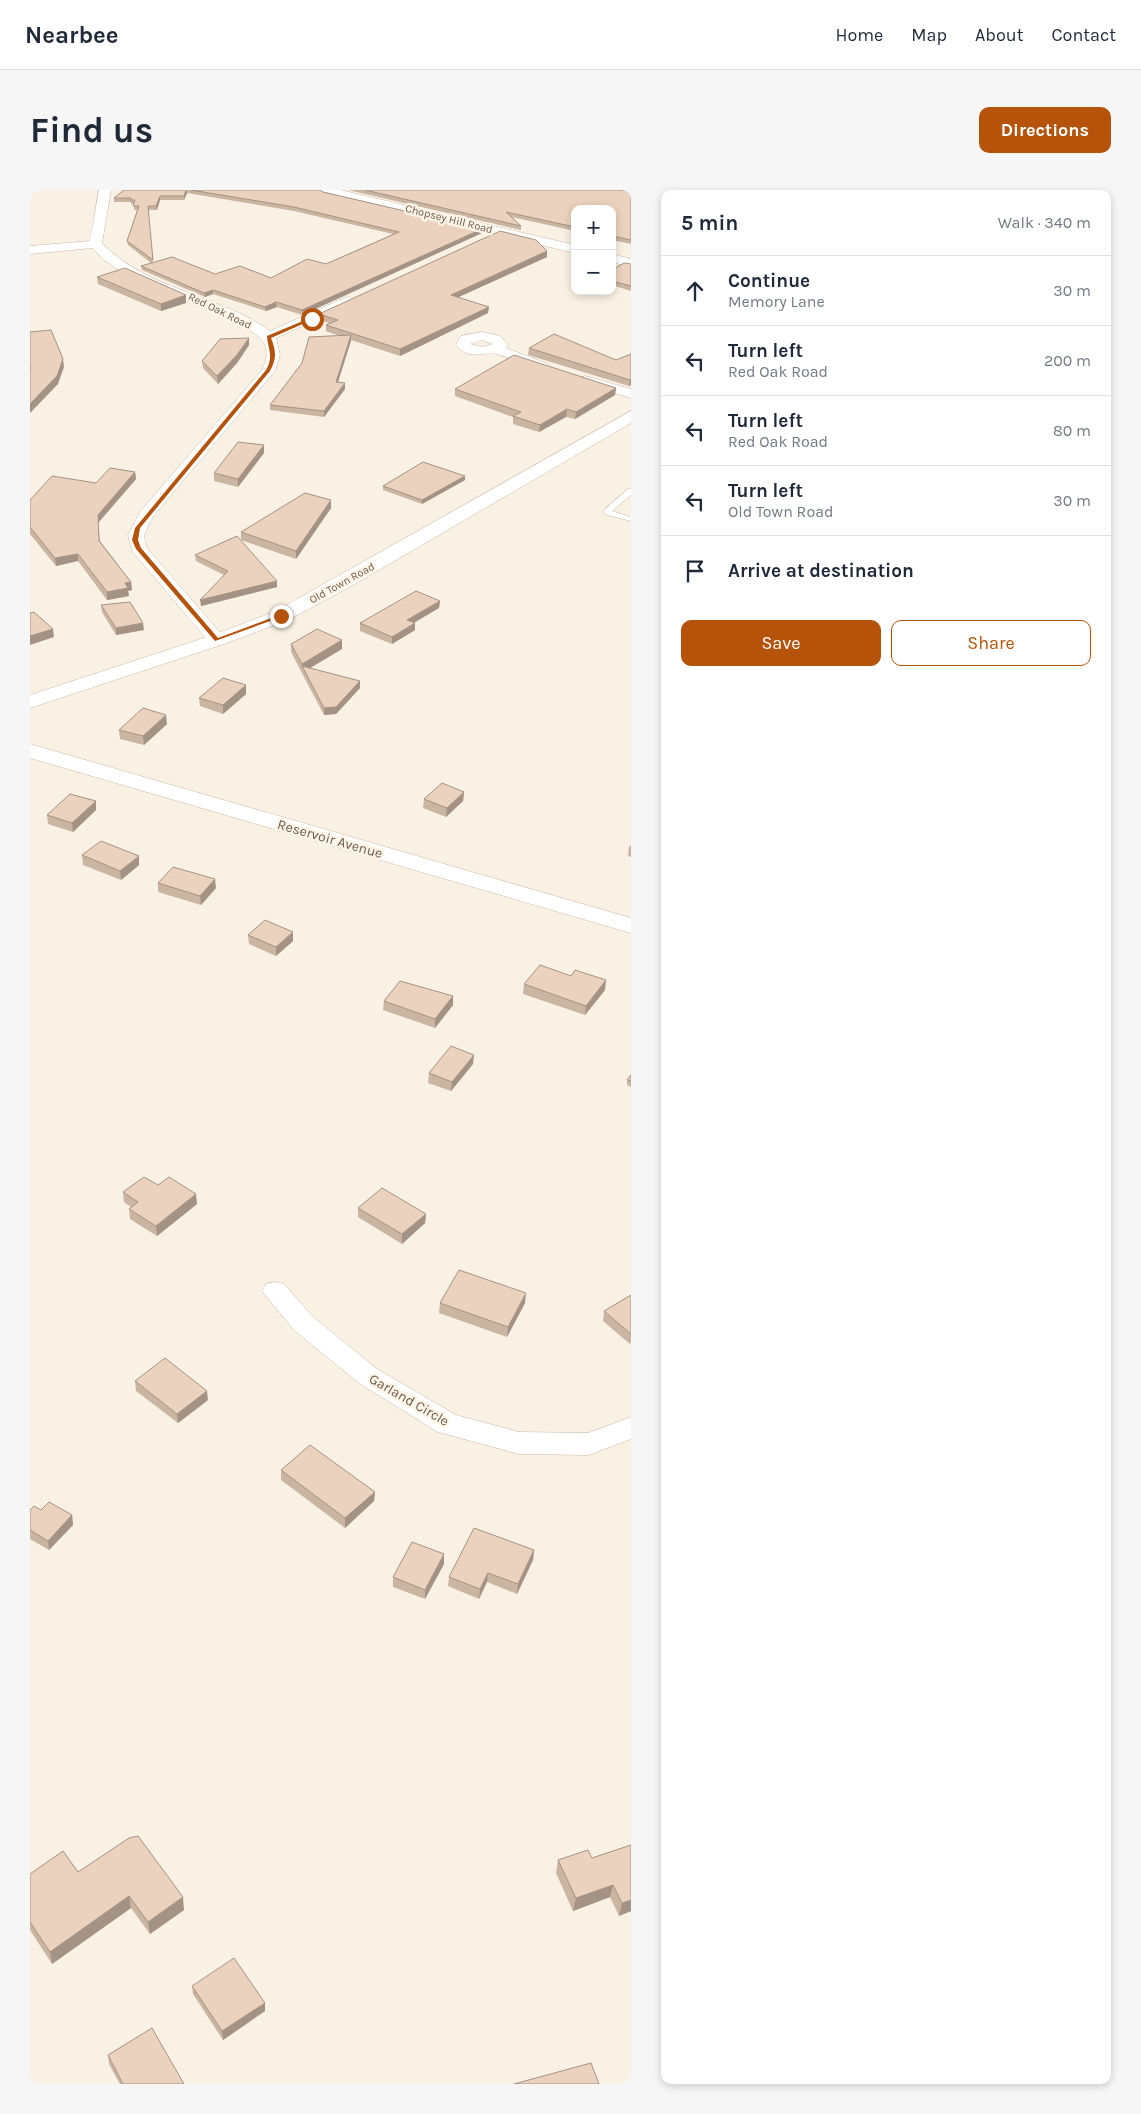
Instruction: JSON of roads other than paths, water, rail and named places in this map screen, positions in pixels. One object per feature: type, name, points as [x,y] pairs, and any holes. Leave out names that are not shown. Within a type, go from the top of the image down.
[{"type":"main road","name":"Chopsey Hill Road","points":[[323,190],[571,248]]},
{"type":"main road","points":[[616,259],[631,263]]},
{"type":"main road","name":"Old Town Road","points":[[30,702],[217,640],[281,616],[341,584],[631,416]]},
{"type":"main road","name":"Reservoir Avenue","points":[[30,750],[631,926]]},
{"type":"street","points":[[30,250],[96,244],[105,190]]},
{"type":"street","points":[[478,242],[500,232]]},
{"type":"street","name":"Red Oak Road","points":[[96,244],[107,256],[124,268],[230,314],[268,337],[274,353],[273,362],[268,371],[137,528],[135,540],[138,548],[217,640]]},
{"type":"street","points":[[268,337],[364,294]]},
{"type":"street","points":[[496,349],[565,374],[631,394]]},
{"type":"street","name":"Garland Circle","points":[[275,1291],[303,1323],[368,1376],[448,1424],[519,1443],[589,1444],[631,1428]]},
{"type":"lane","points":[[631,491],[607,512],[631,519]]}]
